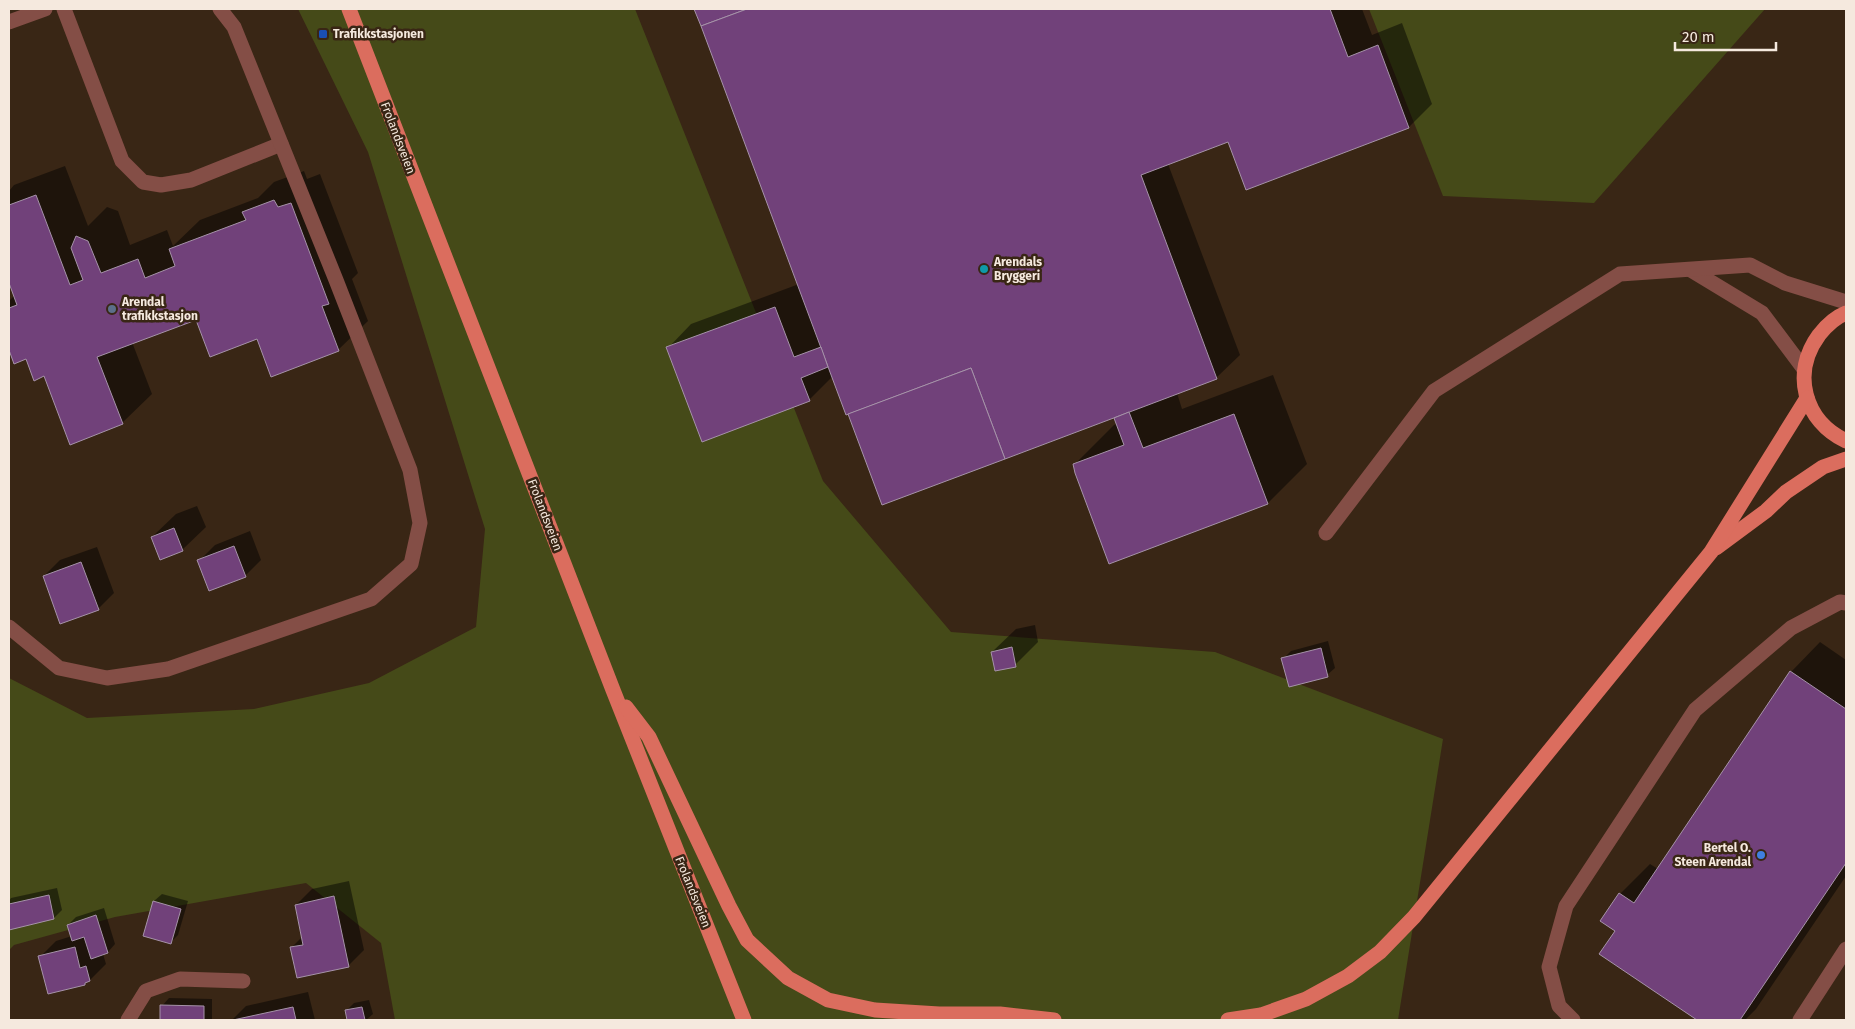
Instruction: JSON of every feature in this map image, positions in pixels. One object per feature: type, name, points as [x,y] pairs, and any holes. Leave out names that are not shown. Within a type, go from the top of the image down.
[{"type":"main road","name":"Frolandsveien","points":[[349,9],[613,690],[744,1020]]},
{"type":"main road","points":[[1846,314],[1825,328],[1811,346],[1804,369],[1806,398],[1817,419],[1834,435],[1846,441]]},
{"type":"main road","points":[[1228,1020],[1261,1015],[1306,999],[1348,976],[1380,952],[1414,917],[1711,552],[1806,398]]},
{"type":"main road","points":[[1711,552],[1766,511],[1786,492],[1823,467],[1846,459]]},
{"type":"main road","points":[[613,690],[649,737],[747,940],[788,978],[828,1000],[875,1010],[939,1014],[1000,1014],[1054,1020]]},
{"type":"street","points":[[9,22],[45,9]]},
{"type":"street","points":[[64,9],[122,160],[143,182],[162,185],[191,180],[281,144]]},
{"type":"street","points":[[9,627],[59,668],[107,678],[168,669],[371,599],[411,564],[420,523],[410,470],[234,27],[220,9]]},
{"type":"street","points":[[1326,533],[1434,391],[1620,274],[1750,265],[1785,283],[1846,302]]},
{"type":"street","points":[[1691,270],[1762,313],[1804,369]]},
{"type":"street","points":[[1573,1020],[1559,1006],[1549,967],[1566,906],[1695,710],[1791,628],[1840,602],[1846,603]]},
{"type":"street","points":[[1800,1020],[1846,949]]},
{"type":"street","points":[[128,1020],[146,991],[180,979],[243,982]]},
{"type":"green space","points":[[298,9],[635,9],[823,481],[951,632],[1215,652],[1443,739],[1398,1020],[395,1020],[381,943],[306,883],[115,917],[14,945],[9,950],[9,678],[87,718],[254,709],[369,683],[476,627],[485,529],[368,152]]},
{"type":"green space","points":[[1369,9],[1765,9],[1594,203],[1443,196]]},
{"type":"building","points":[[694,9],[747,9],[701,26]]},
{"type":"building","name":"Arendals Bryggeri","points":[[747,9],[1330,9],[1348,57],[1378,45],[1409,128],[1246,190],[1228,142],[1141,175],[1217,379],[1005,459],[971,368],[846,415],[701,26]]},
{"type":"building","points":[[36,195],[70,285],[83,280],[71,248],[76,236],[88,241],[101,273],[138,259],[145,278],[175,266],[169,249],[246,220],[242,212],[274,200],[278,207],[291,203],[329,304],[322,306],[339,351],[271,377],[257,339],[210,357],[196,320],[97,357],[123,424],[70,445],[44,376],[34,381],[26,359],[14,364],[9,350],[9,308],[17,305],[9,283],[9,205]]},
{"type":"building","points":[[775,307],[794,357],[821,347],[828,367],[801,378],[810,401],[702,442],[666,347]]},
{"type":"building","points":[[971,368],[1005,459],[882,505],[848,414]]},
{"type":"building","points":[[1129,412],[1143,448],[1234,414],[1268,504],[1109,564],[1073,464],[1124,445],[1114,418]]},
{"type":"building","points":[[174,528],[183,551],[160,560],[151,537]]},
{"type":"building","points":[[234,546],[246,577],[209,591],[197,560]]},
{"type":"building","points":[[81,562],[99,610],[60,624],[43,576]]},
{"type":"building","points":[[1012,647],[1016,667],[995,671],[991,652]]},
{"type":"building","points":[[1321,648],[1328,677],[1289,687],[1281,658]]},
{"type":"building","points":[[1790,671],[1846,709],[1846,863],[1740,1020],[1697,1020],[1599,954],[1615,931],[1600,921],[1619,893],[1634,903]]},
{"type":"building","points":[[49,895],[54,919],[9,930],[9,904]]},
{"type":"building","points":[[334,896],[349,967],[297,978],[290,947],[303,945],[295,905]]},
{"type":"building","points":[[153,901],[181,909],[171,944],[143,936]]},
{"type":"building","points":[[96,915],[108,953],[91,959],[84,937],[72,941],[67,925]]},
{"type":"building","points":[[75,947],[80,968],[86,966],[90,981],[85,983],[85,985],[48,994],[38,956]]},
{"type":"building","points":[[160,1005],[204,1006],[204,1020],[160,1020]]},
{"type":"building","points":[[293,1007],[296,1020],[233,1020]]},
{"type":"building","points":[[362,1007],[365,1020],[347,1020],[345,1010]]},
{"type":"place","name":"Trafikkstasjonen","points":[[323,34]]},
{"type":"place","name":"Arendals Bryggeri","points":[[984,269]]},
{"type":"place","name":"Arendal trafikkstasjon","points":[[112,309]]},
{"type":"place","name":"Bertel O. Steen Arendal","points":[[1761,855]]}]
